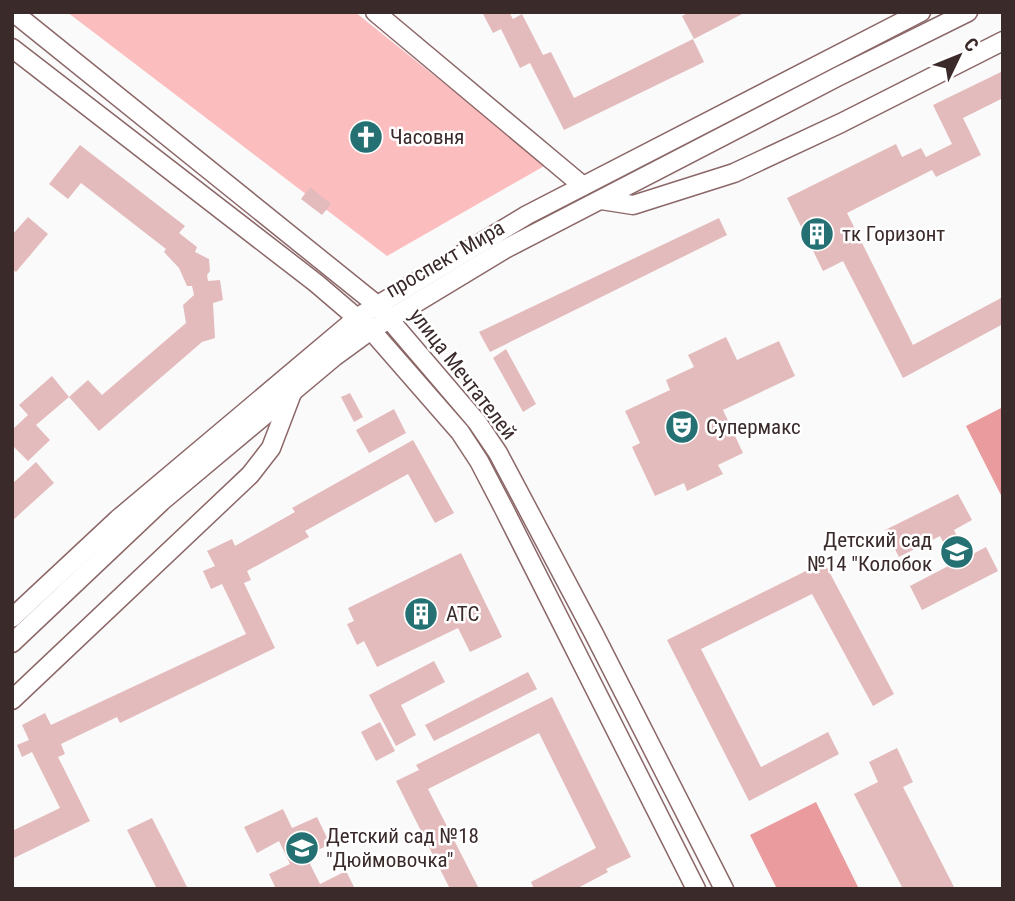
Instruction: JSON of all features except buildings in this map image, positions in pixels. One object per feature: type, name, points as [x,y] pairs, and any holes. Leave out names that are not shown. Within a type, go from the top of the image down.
[{"type":"street","name":"улица Мечтателей","points":[[13,12],[383,312],[477,422],[498,453],[594,634],[724,889]]},
{"type":"street","points":[[375,12],[583,186]]},
{"type":"street","name":"проспект Мира","points":[[12,618],[118,519],[364,324],[516,222],[921,12]]},
{"type":"street","name":"проспект Мира","points":[[383,312],[968,12]]},
{"type":"street","points":[[601,200],[633,205],[734,173],[1003,41]]},
{"type":"street","name":"улица Мечтателей","points":[[12,48],[316,283],[364,324],[460,432],[479,461],[696,889]]},
{"type":"street","name":"проспект Мира","points":[[12,643],[129,531],[334,357],[364,324]]},
{"type":"street","points":[[12,700],[250,475],[271,448],[293,390]]},
{"type":"shaded area","points":[[67,12],[355,12],[546,165],[387,256]]},
{"type":"shaded area","points":[[1003,407],[1003,499],[966,426]]},
{"type":"shaded area","points":[[816,802],[859,889],[777,889],[750,835]]},
{"type":"place","name":"Часовня","points":[[366,137]]},
{"type":"place","name":"тк Горизонт","points":[[817,234]]},
{"type":"place","name":"Супермакс","points":[[682,427]]},
{"type":"place","name":"Детский сад №14 \"Колобок","points":[[957,552]]},
{"type":"place","name":"АТС","points":[[421,614]]},
{"type":"place","name":"Детский сад №18 \"Дюймовочка\"","points":[[302,848]]}]
